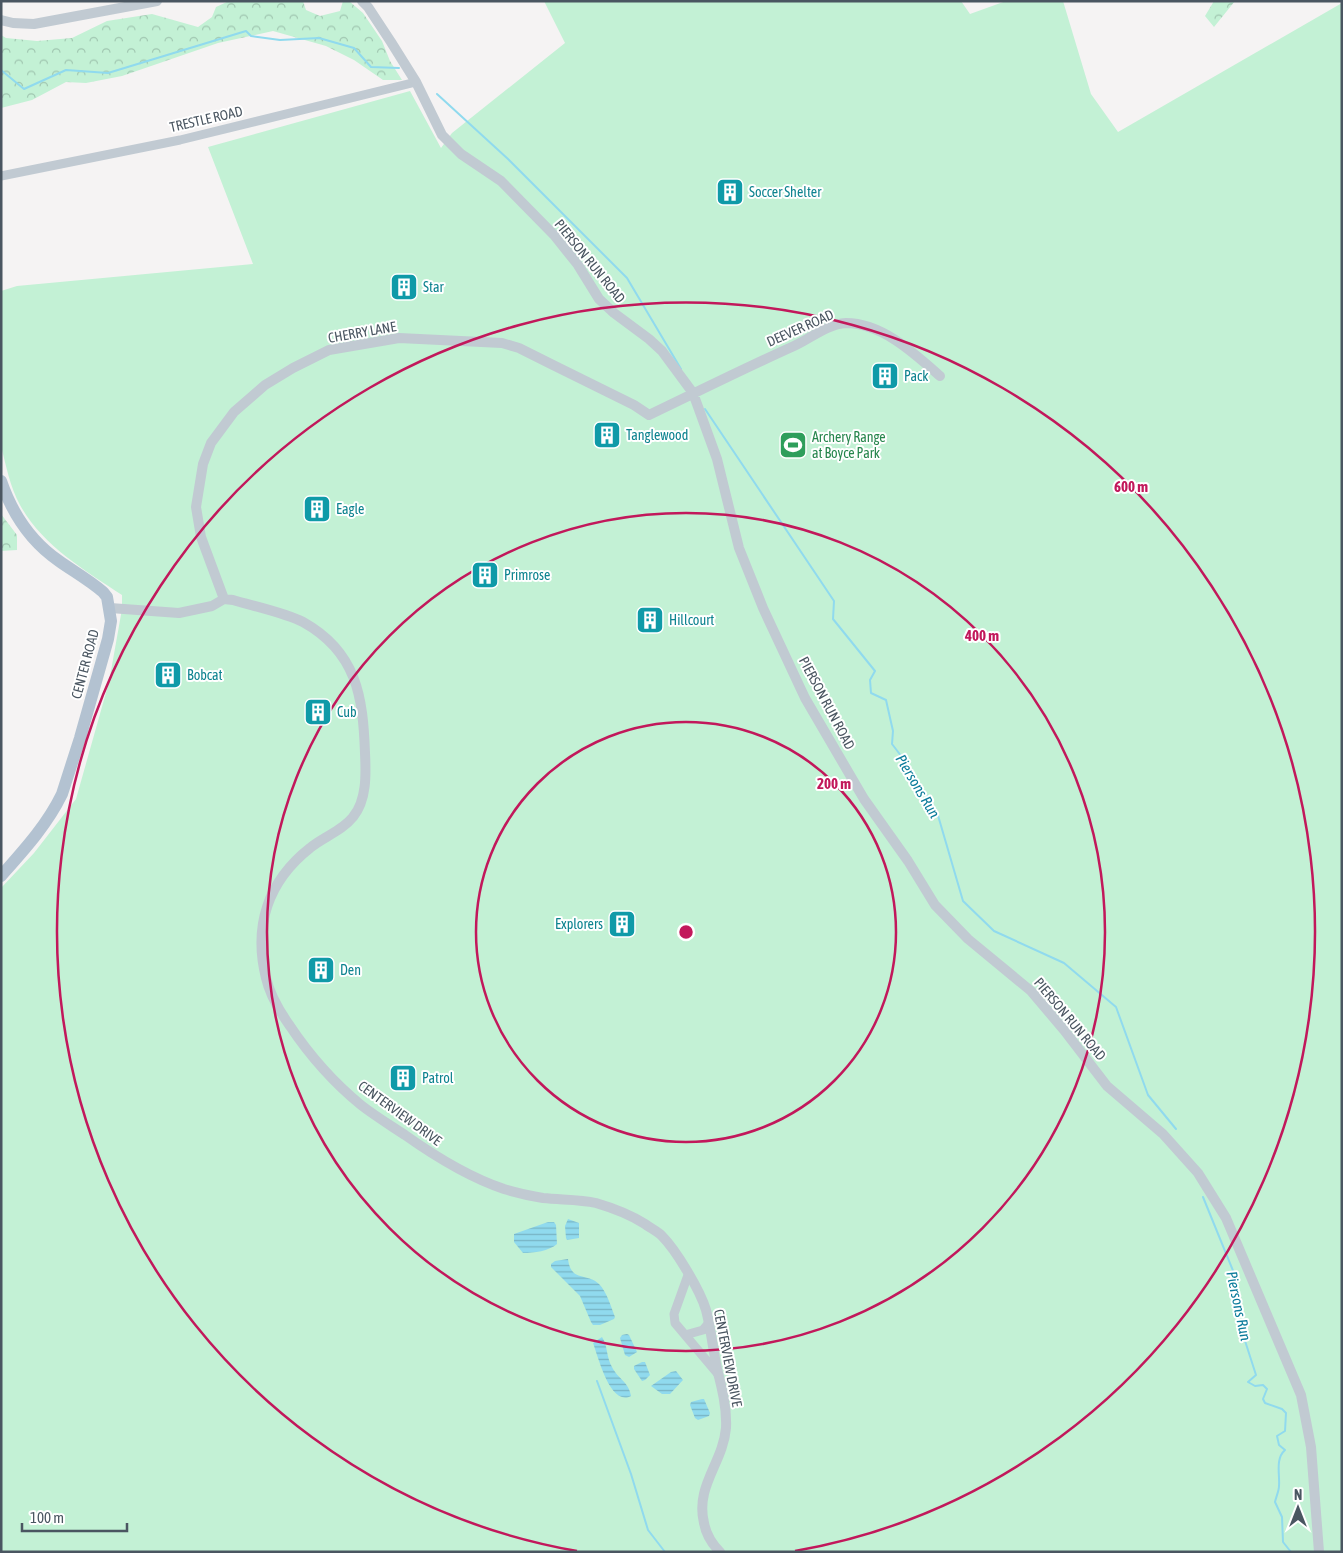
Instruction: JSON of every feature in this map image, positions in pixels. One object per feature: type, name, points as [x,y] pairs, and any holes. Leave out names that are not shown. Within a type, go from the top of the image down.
[{"type":"main road","points":[[1,480],[14,512],[32,537],[52,556],[103,592],[107,597],[110,608]]},
{"type":"main road","name":"CENTER ROAD","points":[[1,876],[41,830],[62,794],[108,639],[111,621],[110,608]]},
{"type":"street","points":[[1,20],[13,23],[34,24],[157,1]]},
{"type":"street","name":"PIERSON RUN ROAD","points":[[362,1],[387,35],[416,82],[442,135],[450,145],[508,188],[554,235],[578,265],[599,299],[614,314],[649,339],[662,351],[693,393],[718,459],[739,548],[763,608],[805,698],[864,799],[908,860],[935,905],[968,939],[1031,991],[1107,1086],[1163,1134],[1198,1173],[1226,1218],[1301,1395],[1311,1447],[1319,1552]]},
{"type":"street","name":"TRESTLE ROAD","points":[[1,176],[180,140],[416,82]]},
{"type":"street","name":"DEEVER ROAD","points":[[693,393],[831,327],[845,323],[874,328],[915,354],[940,376]]},
{"type":"street","name":"CHERRY LANE","points":[[224,599],[201,537],[196,507],[203,464],[211,443],[234,412],[265,385],[329,350],[399,338],[502,343],[519,348],[553,364],[634,405],[649,415],[693,393]]},
{"type":"street","points":[[110,608],[179,612],[212,606],[224,599]]},
{"type":"street","name":"CENTERVIEW DRIVE","points":[[224,599],[233,600],[301,621],[319,633],[334,645],[348,665],[355,678],[360,695],[365,768],[365,787],[361,804],[354,817],[340,829],[312,846],[284,872],[271,894],[266,912],[262,933],[262,957],[266,982],[280,1011],[303,1046],[325,1071],[362,1105],[419,1145],[462,1171],[504,1189],[540,1197],[595,1203],[634,1217],[661,1235],[688,1275],[705,1309],[726,1406],[726,1427],[723,1446],[704,1488],[701,1500],[702,1519],[706,1532],[720,1552]]},
{"type":"street","points":[[688,1275],[674,1314],[675,1323],[719,1376]]},
{"type":"street","points":[[685,1335],[703,1330],[708,1324]]},
{"type":"green space","points":[[229,1],[303,1],[306,10],[320,16],[340,11],[343,1],[349,1],[363,13],[382,41],[390,61],[402,80],[383,80],[354,60],[326,46],[273,31],[218,43],[122,76],[86,83],[66,82],[32,100],[1,108],[1,35],[6,38],[37,41],[72,38],[107,21],[152,14],[198,27],[212,17],[216,7]]},
{"type":"green space","points":[[544,1],[961,1],[970,14],[1006,1],[1063,1],[1091,94],[1118,132],[1342,3],[1342,1552],[1,1552],[1,888],[34,853],[76,799],[109,682],[122,609],[122,595],[65,556],[52,544],[29,519],[14,491],[1,446],[1,291],[17,286],[253,264],[208,147],[410,91],[441,148],[452,133],[565,43]]},
{"type":"green space","points":[[1214,1],[1235,1],[1214,27],[1205,16]]},
{"type":"green space","points":[[1,514],[17,535],[17,550],[1,551]]},
{"type":"water","points":[[568,1219],[579,1223],[579,1238],[567,1240],[565,1226]]},
{"type":"water","points":[[548,1222],[554,1222],[556,1225],[557,1244],[541,1251],[523,1253],[514,1242],[514,1234]]},
{"type":"water","points":[[568,1259],[572,1271],[580,1276],[594,1280],[602,1287],[607,1295],[615,1317],[614,1319],[600,1325],[593,1325],[580,1296],[551,1267],[551,1264],[555,1261]]},
{"type":"water","points":[[627,1334],[637,1352],[629,1357],[625,1355],[620,1338],[622,1335]]},
{"type":"water","points":[[602,1337],[610,1363],[614,1371],[628,1387],[631,1396],[624,1397],[617,1394],[606,1378],[593,1343]]},
{"type":"water","points":[[645,1362],[650,1375],[642,1381],[634,1366]]},
{"type":"water","points":[[676,1371],[683,1380],[670,1394],[662,1394],[651,1386],[671,1372]]},
{"type":"water","points":[[704,1399],[710,1413],[709,1416],[698,1420],[695,1418],[690,1405],[691,1402]]},
{"type":"waterway","points":[[1,70],[24,89],[66,70],[108,73],[246,31],[251,36],[280,40],[319,38],[354,48],[371,67],[399,68]]},
{"type":"waterway","points":[[437,94],[508,159],[627,278],[681,369]]},
{"type":"waterway","name":"Piersons Run","points":[[705,409],[834,601],[833,619],[875,671],[870,680],[871,693],[886,700],[893,731],[892,744],[937,812],[963,901],[994,931],[1064,963],[1116,1007],[1148,1095],[1176,1129]]},
{"type":"waterway","name":"Piersons Run","points":[[1203,1197],[1236,1278],[1238,1319],[1256,1375],[1248,1382],[1255,1386],[1263,1385],[1267,1389],[1263,1399],[1265,1403],[1282,1409],[1286,1413],[1285,1431],[1277,1436],[1279,1445],[1285,1450],[1279,1462],[1279,1488],[1275,1502],[1282,1517],[1283,1542],[1291,1552]]},
{"type":"waterway","points":[[597,1381],[631,1474],[648,1530],[665,1552]]},
{"type":"place","name":"Soccer Shelter","points":[[730,192]]},
{"type":"place","name":"Star","points":[[404,287]]},
{"type":"place","name":"Pack","points":[[885,376]]},
{"type":"place","name":"Tanglewood","points":[[607,435]]},
{"type":"place","name":"Archery Range at Boyce Park","points":[[793,445]]},
{"type":"place","name":"Eagle","points":[[317,509]]},
{"type":"place","name":"Primrose","points":[[485,575]]},
{"type":"place","name":"Hillcourt","points":[[650,620]]},
{"type":"place","name":"Bobcat","points":[[168,675]]},
{"type":"place","name":"Cub","points":[[318,712]]},
{"type":"place","name":"Explorers","points":[[622,924]]},
{"type":"place","name":"Den","points":[[321,970]]},
{"type":"place","name":"Patrol","points":[[403,1078]]}]
